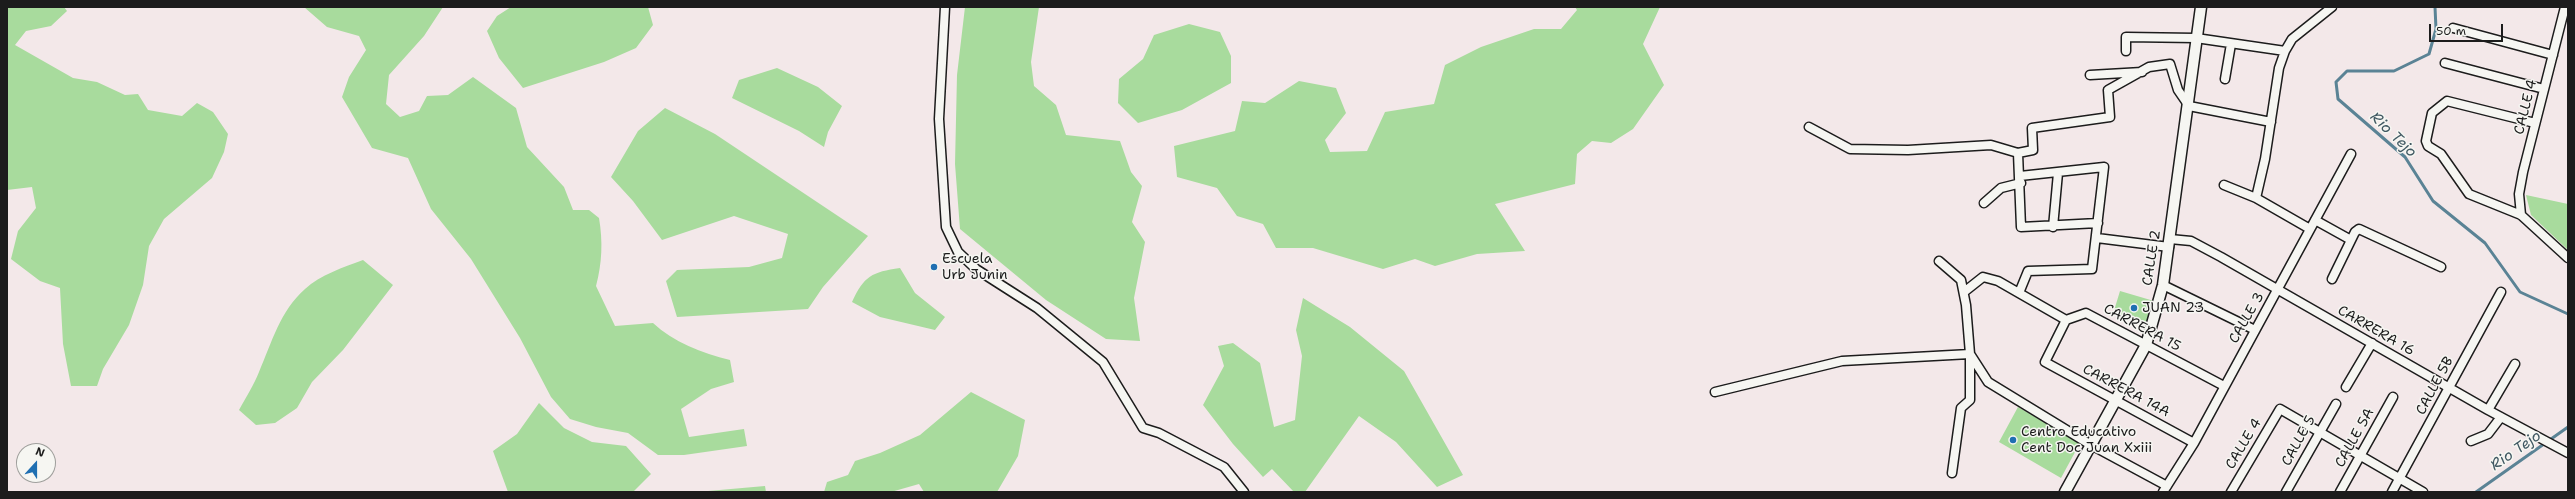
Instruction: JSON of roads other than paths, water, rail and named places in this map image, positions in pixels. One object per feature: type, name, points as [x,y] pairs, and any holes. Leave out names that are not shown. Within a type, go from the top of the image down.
[{"type":"street","points":[[945,7],[939,119],[946,226],[958,252],[976,269],[1037,308],[1103,362],[1143,428],[1159,433],[1224,467],[1244,492]]},
{"type":"street","name":"CALLE 2","points":[[2065,492],[2146,345],[2163,285],[2189,106],[2196,38],[2201,7]]},
{"type":"street","points":[[2256,198],[2271,122],[2279,68],[2285,51],[2292,39],[2332,7]]},
{"type":"street","name":"CALLE 4","points":[[2521,215],[2519,194],[2535,123],[2565,7]]},
{"type":"street","points":[[2453,28],[2553,55]]},
{"type":"street","points":[[2126,51],[2126,37],[2196,38],[2285,51]]},
{"type":"street","points":[[2225,79],[2231,44]]},
{"type":"street","points":[[2446,63],[2544,88]]},
{"type":"street","points":[[1809,128],[1850,149],[1908,150],[1991,145],[2018,153],[2033,150],[2032,128],[2110,117],[2108,90],[2150,67],[2170,64],[2178,90],[2189,106],[2271,122]]},
{"type":"street","points":[[2090,75],[2143,72]]},
{"type":"street","points":[[2535,123],[2447,101],[2432,113],[2426,141],[2428,146],[2440,154],[2468,194],[2521,215],[2568,258]]},
{"type":"street","points":[[2018,153],[2021,179],[2021,227],[2053,227],[2098,224]]},
{"type":"street","name":"CALLE 3","points":[[2165,489],[2194,442],[2351,154]]},
{"type":"street","points":[[1984,203],[2001,188],[2021,179],[2104,167],[2097,238],[2092,269],[2028,271],[2019,293]]},
{"type":"street","points":[[2053,227],[2058,173]]},
{"type":"street","points":[[2224,185],[2256,198],[2310,229]]},
{"type":"street","points":[[2315,220],[2351,240]]},
{"type":"street","points":[[2332,278],[2357,230],[2362,230],[2441,267]]},
{"type":"street","name":"CARRERA 16","points":[[2097,238],[2169,243],[2191,241],[2488,410],[2568,453]]},
{"type":"street","points":[[1939,261],[1961,280],[1964,292],[1970,354],[1970,400],[1961,408],[1952,473]]},
{"type":"street","points":[[1964,292],[1984,276],[1998,281],[2066,320]]},
{"type":"street","points":[[2163,285],[2255,330]]},
{"type":"street","name":"CALLE 5B","points":[[2392,492],[2501,292]]},
{"type":"street","name":"CARRERA 15","points":[[2066,320],[2086,313],[2224,386]]},
{"type":"street","name":"CARRERA 14A","points":[[2066,320],[2045,362],[2194,442]]},
{"type":"street","points":[[2346,387],[2372,344]]},
{"type":"street","points":[[1715,392],[1842,361],[1970,354]]},
{"type":"street","points":[[1970,354],[1988,382],[2165,489]]},
{"type":"street","points":[[2488,410],[2515,364]]},
{"type":"street","name":"CALLE 5A","points":[[2340,492],[2393,397]]},
{"type":"street","name":"CALLE 5","points":[[2286,492],[2318,433],[2336,404]]},
{"type":"street","name":"CALLE 4","points":[[2231,492],[2280,409],[2318,433]]},
{"type":"street","points":[[2472,441],[2488,434],[2501,417]]},
{"type":"street","points":[[2318,433],[2423,492]]},
{"type":"waterway","name":"Rio Tejo","points":[[2435,7],[2436,29],[2429,54],[2394,71],[2347,71],[2336,82],[2338,99],[2405,157],[2433,201],[2485,243],[2520,292],[2568,314]]},
{"type":"waterway","name":"Rio Tejo","points":[[2476,492],[2568,427]]},
{"type":"place","name":"Escuela Urb Junin","points":[[934,267]]},
{"type":"place","name":"JUAN 23","points":[[2134,308]]},
{"type":"place","name":"Centro Educativo Cent Doc Juan Xxiii","points":[[2013,440]]}]
